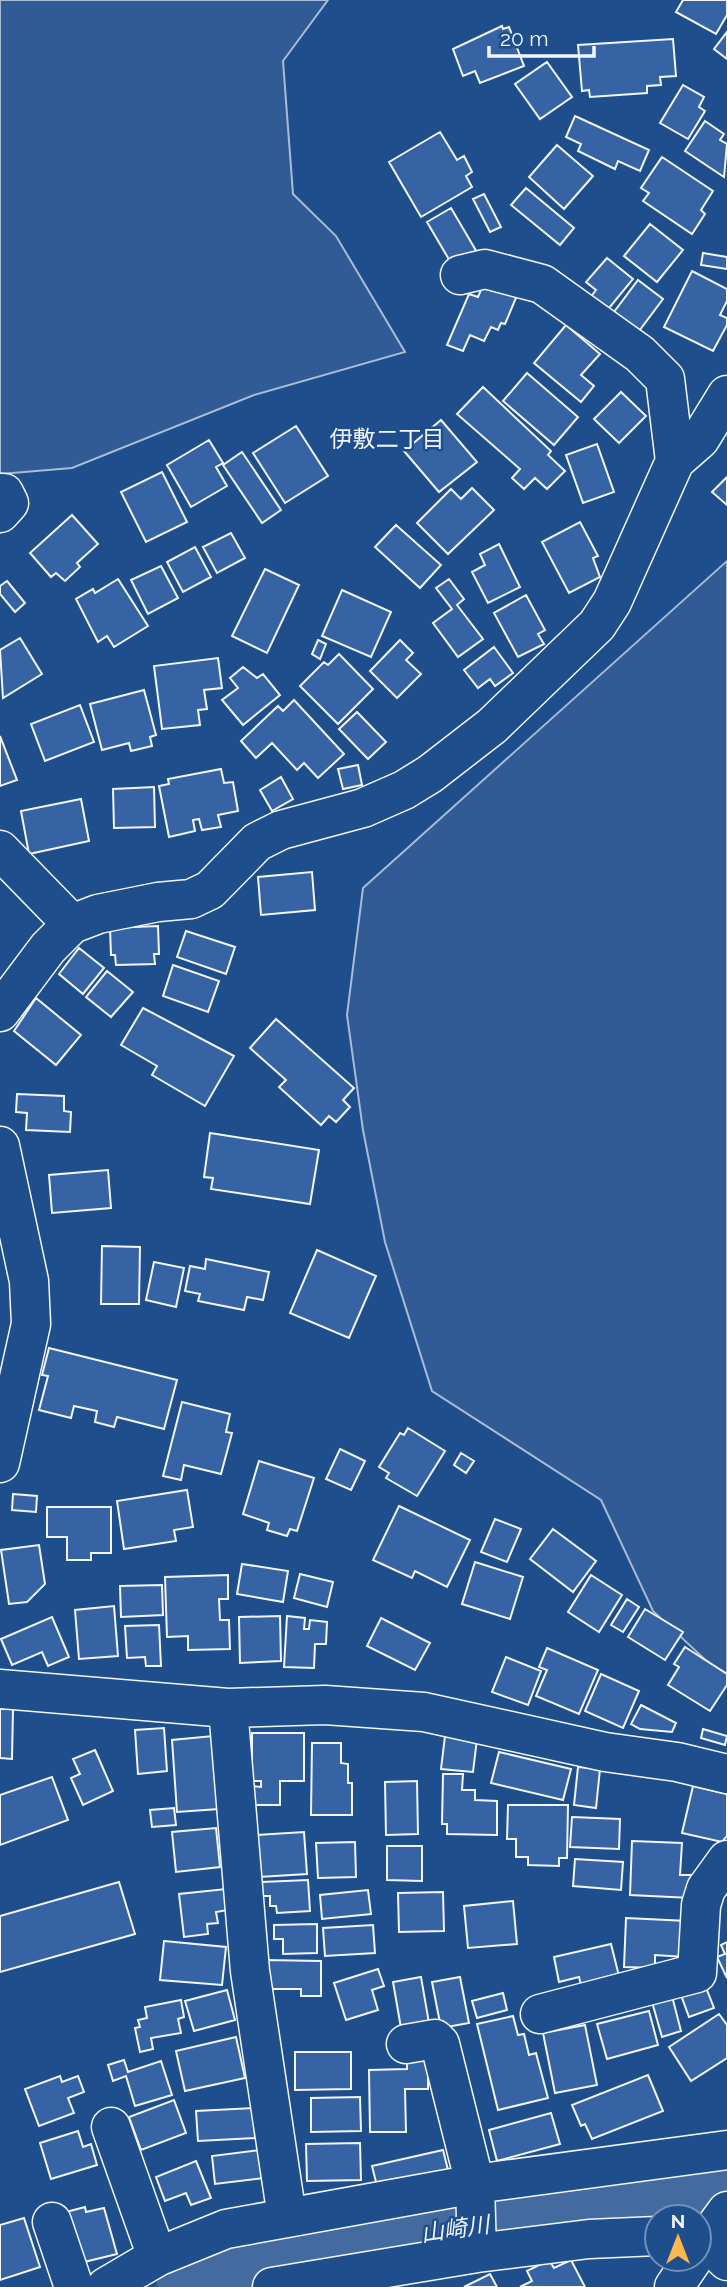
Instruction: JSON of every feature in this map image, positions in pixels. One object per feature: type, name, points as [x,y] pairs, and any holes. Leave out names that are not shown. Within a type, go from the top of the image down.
[{"type":"street","points":[[460,275],[485,269],[542,284],[640,354],[665,379],[675,461]]},
{"type":"street","points":[[0,1012],[48,948],[72,924],[98,914],[146,904],[191,899],[211,890],[257,842],[281,830],[363,808],[404,790],[441,766],[492,726],[597,625],[612,602],[675,461],[700,439],[727,396]]},
{"type":"street","points":[[0,493],[4,493],[9,503],[0,513]]},
{"type":"street","points":[[0,850],[72,924]]},
{"type":"street","points":[[0,1146],[15,1299],[31,1324],[9,1381],[0,1462]]},
{"type":"street","points":[[0,1689],[228,1708],[325,1705],[424,1712],[605,1752],[677,1762],[727,1773]]},
{"type":"street","points":[[228,1708],[250,1971],[287,2217]]},
{"type":"street","points":[[540,2014],[697,1973],[701,1905],[706,1889],[727,1860]]},
{"type":"street","points":[[406,2044],[435,2039],[440,2044],[475,2184],[477,2253]]},
{"type":"street","points":[[111,2127],[157,2257]]},
{"type":"street","points":[[106,2287],[157,2257],[226,2229],[475,2184],[727,2150]]},
{"type":"street","points":[[52,2222],[74,2287]]},
{"type":"street","points":[[272,2287],[477,2253],[589,2239],[643,2237]]},
{"type":"street","points":[[674,2287],[685,2273]]},
{"type":"shaded area","points":[[0,0],[328,0],[283,61],[293,194],[336,236],[405,352],[254,395],[72,468],[0,474]]},
{"type":"shaded area","points":[[727,561],[727,1680],[653,1611],[601,1500],[432,1391],[385,1242],[363,1130],[347,1015],[363,888]]},
{"type":"building","points":[[683,0],[727,0],[727,15],[716,34],[676,12]]},
{"type":"building","points":[[502,26],[503,29],[509,27],[524,66],[480,83],[475,71],[463,76],[453,49]]},
{"type":"building","points":[[727,32],[727,59],[714,49]]},
{"type":"building","points":[[673,39],[676,76],[660,77],[661,85],[647,86],[647,93],[590,97],[589,90],[582,91],[578,45]]},
{"type":"building","points":[[547,62],[572,97],[540,119],[515,84]]},
{"type":"building","points":[[683,85],[704,97],[699,107],[705,111],[688,139],[660,123]]},
{"type":"building","points":[[575,116],[649,150],[640,171],[618,161],[615,169],[578,151],[581,144],[566,137]]},
{"type":"building","points":[[705,121],[724,134],[720,140],[727,144],[724,177],[685,151]]},
{"type":"building","points":[[440,132],[457,160],[464,156],[472,172],[466,176],[472,187],[421,217],[389,162]]},
{"type":"building","points":[[557,145],[593,176],[564,209],[529,177]]},
{"type":"building","points":[[662,157],[713,191],[701,210],[705,214],[692,234],[643,201],[649,193],[641,188]]},
{"type":"building","points":[[526,188],[574,228],[560,245],[511,205]]},
{"type":"building","points":[[484,194],[501,227],[490,232],[473,199]]},
{"type":"building","points":[[451,208],[478,254],[454,268],[427,222]]},
{"type":"building","points":[[650,224],[683,250],[657,282],[624,256]]},
{"type":"building","points":[[703,253],[727,257],[727,269],[701,265]]},
{"type":"building","points":[[607,258],[633,279],[605,313],[589,299],[596,290],[586,282]]},
{"type":"building","points":[[692,271],[727,289],[727,301],[720,315],[727,318],[727,325],[713,351],[664,327]]},
{"type":"building","points":[[638,280],[663,299],[639,331],[614,312]]},
{"type":"building","points":[[483,285],[502,293],[504,287],[518,293],[505,324],[501,323],[498,330],[491,327],[484,341],[470,335],[463,351],[447,345],[469,294],[478,297]]},
{"type":"building","points":[[566,325],[600,354],[581,375],[594,386],[581,402],[534,363]]},
{"type":"building","points":[[527,373],[578,417],[554,445],[503,401]]},
{"type":"building","points":[[483,387],[551,451],[548,455],[565,471],[547,489],[535,478],[524,489],[512,478],[520,469],[457,414]]},
{"type":"building","points":[[621,392],[646,416],[619,443],[594,419]]},
{"type":"building","points":[[441,420],[477,462],[439,492],[404,451]]},
{"type":"building","points":[[296,426],[328,476],[285,503],[253,453]]},
{"type":"building","points":[[209,440],[223,463],[216,467],[227,486],[191,507],[167,465]]},
{"type":"building","points":[[597,444],[614,492],[583,503],[566,455]]},
{"type":"building","points":[[242,452],[281,510],[262,523],[223,465]]},
{"type":"building","points":[[162,472],[187,522],[146,542],[121,492]]},
{"type":"building","points":[[727,477],[727,505],[712,492]]},
{"type":"building","points":[[472,488],[494,510],[448,554],[417,523],[451,489],[461,499]]},
{"type":"building","points":[[72,515],[98,544],[77,563],[80,567],[65,581],[56,573],[51,577],[30,553]]},
{"type":"building","points":[[580,522],[598,556],[593,558],[600,577],[569,593],[542,542]]},
{"type":"building","points":[[396,525],[441,565],[420,588],[375,547]]},
{"type":"building","points":[[231,533],[245,558],[217,573],[203,547]]},
{"type":"building","points":[[499,544],[520,587],[488,603],[472,572],[485,565],[480,554]]},
{"type":"building","points":[[195,547],[211,577],[183,592],[167,562]]},
{"type":"building","points":[[161,566],[178,598],[148,614],[131,580]]},
{"type":"building","points":[[265,569],[299,585],[267,653],[232,636]]},
{"type":"building","points":[[118,579],[148,626],[114,647],[107,636],[98,642],[76,599],[93,589],[95,593]]},
{"type":"building","points":[[449,579],[464,599],[457,605],[483,639],[458,657],[433,623],[452,609],[436,588]]},
{"type":"building","points":[[7,581],[25,603],[15,612],[0,594],[0,586]]},
{"type":"building","points":[[342,590],[391,612],[371,657],[322,636]]},
{"type":"building","points":[[526,595],[545,630],[538,634],[544,644],[518,657],[494,613]]},
{"type":"building","points":[[20,638],[42,674],[3,698],[0,650]]},
{"type":"building","points":[[318,640],[326,644],[320,659],[312,654]]},
{"type":"building","points":[[400,640],[413,653],[406,660],[421,674],[397,698],[370,671]]},
{"type":"building","points":[[494,647],[513,673],[495,686],[490,679],[478,688],[464,670]]},
{"type":"building","points":[[339,654],[373,689],[338,724],[300,686],[324,662],[328,665]]},
{"type":"building","points":[[218,658],[222,688],[204,690],[207,709],[198,710],[200,725],[162,729],[154,666]]},
{"type":"building","points":[[243,667],[257,678],[263,674],[280,695],[243,725],[222,700],[238,688],[230,678]]},
{"type":"building","points":[[144,690],[156,735],[150,737],[152,746],[131,751],[129,743],[102,750],[90,704]]},
{"type":"building","points":[[294,700],[344,754],[318,778],[304,763],[297,770],[272,743],[256,758],[241,741],[278,706],[283,711]]},
{"type":"building","points":[[80,705],[94,742],[45,761],[31,724]]},
{"type":"building","points":[[357,712],[386,742],[368,759],[339,729]]},
{"type":"building","points":[[0,736],[17,780],[0,786]]},
{"type":"building","points":[[358,765],[362,785],[343,789],[338,769]]},
{"type":"building","points":[[221,769],[224,783],[233,782],[238,811],[218,815],[221,827],[202,830],[199,819],[193,820],[195,831],[169,837],[159,786],[169,784],[168,779]]},
{"type":"building","points":[[281,777],[293,799],[272,811],[260,790]]},
{"type":"building","points":[[154,787],[155,827],[114,828],[113,789]]},
{"type":"building","points":[[81,799],[89,841],[29,854],[21,811]]},
{"type":"building","points":[[312,872],[315,910],[261,915],[258,877]]},
{"type":"building","points":[[158,926],[159,954],[154,954],[155,964],[116,965],[115,955],[111,955],[110,928]]},
{"type":"building","points":[[186,931],[235,947],[226,974],[177,957]]},
{"type":"building","points":[[79,948],[104,968],[83,994],[59,974]]},
{"type":"building","points":[[173,965],[219,981],[208,1012],[163,996]]},
{"type":"building","points":[[107,971],[133,992],[111,1017],[86,997]]},
{"type":"building","points":[[36,998],[81,1035],[56,1065],[14,1031]]},
{"type":"building","points":[[143,1008],[234,1056],[205,1106],[152,1075],[157,1066],[121,1045]]},
{"type":"building","points":[[276,1019],[354,1088],[343,1100],[350,1107],[336,1122],[329,1116],[321,1125],[279,1087],[286,1080],[250,1048]]},
{"type":"building","points":[[17,1094],[64,1096],[64,1111],[71,1112],[70,1132],[26,1130],[27,1113],[16,1112]]},
{"type":"building","points":[[210,1133],[319,1150],[310,1204],[211,1189],[213,1178],[204,1177]]},
{"type":"building","points":[[108,1170],[111,1208],[52,1213],[49,1175]]},
{"type":"building","points":[[102,1246],[140,1247],[139,1304],[101,1304]]},
{"type":"building","points":[[317,1250],[376,1276],[349,1338],[290,1313]]},
{"type":"building","points":[[206,1259],[269,1272],[263,1300],[247,1297],[244,1310],[198,1301],[200,1294],[185,1291],[190,1266],[205,1269]]},
{"type":"building","points":[[154,1262],[184,1268],[176,1307],[146,1300]]},
{"type":"building","points":[[49,1348],[177,1380],[164,1429],[117,1417],[114,1427],[95,1422],[97,1411],[74,1406],[71,1418],[39,1410],[48,1376],[42,1375]]},
{"type":"building","points":[[182,1402],[230,1414],[226,1432],[232,1433],[221,1474],[184,1465],[181,1480],[163,1476]]},
{"type":"building","points":[[408,1428],[445,1451],[417,1496],[386,1478],[389,1473],[379,1467],[400,1433],[404,1435]]},
{"type":"building","points":[[340,1449],[365,1461],[351,1490],[326,1479]]},
{"type":"building","points":[[461,1453],[474,1461],[466,1473],[454,1465]]},
{"type":"building","points":[[259,1461],[314,1478],[297,1531],[290,1529],[287,1536],[267,1530],[269,1523],[243,1514]]},
{"type":"building","points":[[187,1490],[193,1527],[174,1530],[176,1541],[124,1549],[117,1501]]},
{"type":"building","points":[[13,1494],[37,1496],[36,1512],[12,1510]]},
{"type":"building","points":[[399,1506],[470,1540],[447,1587],[415,1571],[412,1578],[373,1560]]},
{"type":"building","points":[[47,1507],[111,1507],[111,1553],[91,1553],[91,1560],[67,1560],[67,1537],[47,1537]]},
{"type":"building","points":[[495,1519],[521,1529],[507,1562],[481,1552]]},
{"type":"building","points":[[553,1529],[596,1561],[573,1592],[530,1559]]},
{"type":"building","points":[[39,1545],[45,1584],[27,1602],[9,1604],[1,1550]]},
{"type":"building","points":[[475,1562],[523,1577],[510,1619],[462,1604]]},
{"type":"building","points":[[242,1564],[288,1571],[283,1602],[237,1594]]},
{"type":"building","points":[[300,1574],[333,1582],[327,1607],[294,1598]]},
{"type":"building","points":[[228,1575],[228,1599],[219,1599],[220,1620],[229,1620],[230,1649],[188,1650],[188,1636],[167,1637],[165,1577]]},
{"type":"building","points":[[591,1575],[622,1595],[599,1632],[568,1612]]},
{"type":"building","points":[[162,1585],[163,1615],[121,1617],[120,1586]]},
{"type":"building","points":[[627,1599],[639,1607],[623,1632],[611,1625]]},
{"type":"building","points":[[114,1606],[118,1656],[79,1659],[75,1610]]},
{"type":"building","points":[[645,1609],[683,1632],[665,1660],[628,1637]]},
{"type":"building","points":[[280,1616],[281,1661],[240,1663],[239,1617]]},
{"type":"building","points":[[287,1616],[305,1618],[304,1629],[309,1629],[310,1620],[327,1622],[326,1644],[315,1644],[314,1668],[284,1667]]},
{"type":"building","points":[[52,1617],[69,1657],[48,1666],[42,1652],[12,1665],[1,1639]]},
{"type":"building","points":[[381,1618],[430,1643],[415,1670],[367,1646]]},
{"type":"building","points":[[159,1625],[161,1666],[146,1666],[145,1657],[127,1658],[125,1626]]},
{"type":"building","points":[[685,1647],[727,1674],[727,1685],[710,1711],[668,1685],[679,1667],[674,1664]]},
{"type":"building","points":[[547,1648],[598,1670],[579,1714],[536,1696],[547,1670],[539,1667]]},
{"type":"building","points":[[506,1657],[541,1671],[528,1705],[492,1692]]},
{"type":"building","points":[[601,1674],[639,1691],[623,1728],[585,1711]]},
{"type":"building","points":[[641,1705],[676,1723],[672,1732],[640,1729],[631,1724]]},
{"type":"building","points":[[0,1709],[13,1709],[12,1759],[0,1758]]},
{"type":"building","points":[[164,1728],[167,1771],[138,1774],[135,1730]]},
{"type":"building","points":[[703,1729],[727,1736],[725,1745],[701,1738]]},
{"type":"building","points":[[252,1733],[304,1733],[304,1781],[280,1781],[280,1805],[252,1805],[252,1786],[261,1787],[261,1781],[252,1781]]},
{"type":"building","points":[[213,1736],[219,1809],[177,1812],[172,1740]]},
{"type":"building","points":[[445,1736],[477,1739],[473,1772],[441,1769]]},
{"type":"building","points":[[312,1743],[341,1743],[341,1763],[348,1764],[348,1783],[352,1783],[352,1815],[311,1815]]},
{"type":"building","points":[[95,1750],[113,1791],[83,1805],[71,1778],[80,1774],[73,1759]]},
{"type":"building","points":[[499,1752],[571,1769],[563,1800],[491,1783]]},
{"type":"building","points":[[578,1767],[600,1769],[596,1808],[574,1805]]},
{"type":"building","points":[[443,1774],[463,1774],[462,1790],[475,1790],[475,1800],[497,1801],[497,1835],[447,1834],[447,1824],[442,1824]]},
{"type":"building","points":[[52,1777],[68,1820],[0,1845],[0,1795]]},
{"type":"building","points":[[417,1781],[418,1834],[386,1835],[385,1782]]},
{"type":"building","points":[[693,1786],[727,1794],[727,1836],[722,1842],[682,1833]]},
{"type":"building","points":[[508,1805],[568,1805],[567,1858],[559,1858],[559,1866],[528,1865],[528,1857],[516,1857],[516,1839],[507,1839]]},
{"type":"building","points":[[174,1808],[176,1825],[152,1827],[150,1810]]},
{"type":"building","points":[[572,1817],[620,1819],[619,1849],[570,1847]]},
{"type":"building","points":[[216,1828],[220,1867],[176,1872],[172,1832]]},
{"type":"building","points":[[304,1832],[307,1874],[259,1877],[257,1835]]},
{"type":"building","points":[[632,1841],[682,1843],[680,1875],[692,1875],[691,1898],[630,1895]]},
{"type":"building","points":[[355,1842],[356,1877],[318,1878],[316,1843]]},
{"type":"building","points":[[387,1846],[422,1846],[422,1881],[387,1880]]},
{"type":"building","points":[[575,1859],[623,1862],[621,1890],[573,1886]]},
{"type":"building","points":[[308,1880],[310,1911],[277,1913],[276,1906],[270,1906],[270,1896],[262,1896],[262,1882]]},
{"type":"building","points":[[119,1882],[135,1934],[0,1972],[0,1916]]},
{"type":"building","points":[[226,1889],[228,1910],[216,1912],[218,1923],[207,1924],[208,1934],[184,1937],[179,1894]]},
{"type":"building","points":[[368,1890],[371,1914],[322,1919],[320,1895]]},
{"type":"building","points":[[443,1892],[444,1931],[399,1932],[398,1893]]},
{"type":"building","points":[[513,1901],[517,1944],[468,1948],[464,1906]]},
{"type":"building","points":[[626,1918],[687,1921],[685,1957],[655,1955],[655,1968],[624,1967]]},
{"type":"building","points":[[317,1924],[317,1953],[283,1954],[283,1939],[274,1939],[274,1925]]},
{"type":"building","points":[[373,1925],[375,1953],[325,1956],[323,1928]]},
{"type":"building","points":[[164,1941],[226,1947],[222,1985],[160,1980]]},
{"type":"building","points":[[727,1942],[727,1978],[717,1957],[725,1954],[721,1945]]},
{"type":"building","points":[[611,1944],[620,1980],[582,1989],[579,1977],[559,1982],[554,1957]]},
{"type":"building","points":[[265,1960],[321,1961],[321,1996],[301,1996],[301,1989],[264,1989]]},
{"type":"building","points":[[378,1969],[384,1986],[372,1990],[378,2010],[346,2020],[334,1983]]},
{"type":"building","points":[[421,1977],[429,2023],[401,2028],[393,1982]]},
{"type":"building","points":[[460,1977],[469,2023],[441,2028],[432,1982]]},
{"type":"building","points":[[705,1985],[714,2008],[689,2017],[681,1995]]},
{"type":"building","points":[[227,1990],[235,2020],[194,2031],[185,2001]]},
{"type":"building","points":[[503,1993],[507,2010],[477,2018],[472,2001]]},
{"type":"building","points":[[672,1996],[681,2031],[662,2037],[652,2002]]},
{"type":"building","points":[[181,2000],[184,2017],[178,2019],[181,2033],[151,2038],[153,2049],[140,2052],[135,2028],[140,2027],[138,2020],[147,2018],[145,2007]]},
{"type":"building","points":[[649,2011],[658,2045],[607,2059],[597,2024]]},
{"type":"building","points":[[719,2014],[727,2025],[727,2058],[691,2081],[669,2047]]},
{"type":"building","points":[[513,2016],[518,2035],[524,2034],[529,2055],[536,2053],[548,2098],[498,2110],[477,2024]]},
{"type":"building","points":[[585,2025],[597,2085],[555,2093],[543,2033]]},
{"type":"building","points":[[236,2037],[245,2078],[185,2091],[176,2051]]},
{"type":"building","points":[[295,2052],[351,2052],[351,2089],[295,2090]]},
{"type":"building","points":[[124,2060],[128,2072],[161,2061],[172,2095],[135,2106],[126,2076],[113,2081],[108,2065]]},
{"type":"building","points":[[407,2060],[428,2060],[428,2089],[405,2089],[406,2132],[370,2132],[369,2070],[407,2069]]},
{"type":"building","points":[[648,2075],[663,2111],[592,2139],[585,2124],[581,2126],[572,2105]]},
{"type":"building","points":[[60,2076],[62,2082],[78,2076],[84,2092],[68,2098],[74,2113],[39,2126],[25,2089]]},
{"type":"building","points":[[360,2097],[361,2131],[311,2132],[311,2098]]},
{"type":"building","points":[[174,2100],[186,2133],[141,2150],[129,2117]]},
{"type":"building","points":[[254,2108],[255,2138],[198,2141],[196,2111]]},
{"type":"building","points":[[551,2113],[560,2144],[497,2161],[489,2130]]},
{"type":"building","points":[[78,2131],[83,2147],[91,2144],[97,2165],[51,2179],[40,2143]]},
{"type":"building","points":[[360,2143],[361,2180],[307,2181],[306,2144]]},
{"type":"building","points":[[261,2150],[264,2178],[215,2184],[212,2156]]},
{"type":"building","points":[[443,2150],[449,2174],[378,2190],[372,2166]]},
{"type":"building","points":[[196,2161],[211,2198],[191,2205],[186,2193],[165,2201],[156,2177]]},
{"type":"building","points":[[85,2207],[86,2212],[104,2208],[117,2254],[80,2263],[66,2212]]},
{"type":"building","points":[[24,2218],[40,2267],[0,2280],[0,2225]]},
{"type":"building","points":[[549,2260],[554,2268],[571,2260],[585,2287],[520,2287],[532,2281],[527,2271]]},
{"type":"building","points":[[490,2274],[497,2287],[464,2287]]},
{"type":"waterway","name":"山崎川","points":[[188,2287],[234,2261],[520,2219],[727,2182]]},
{"type":"district","name":"伊敷二丁目","points":[[387,439]]}]
